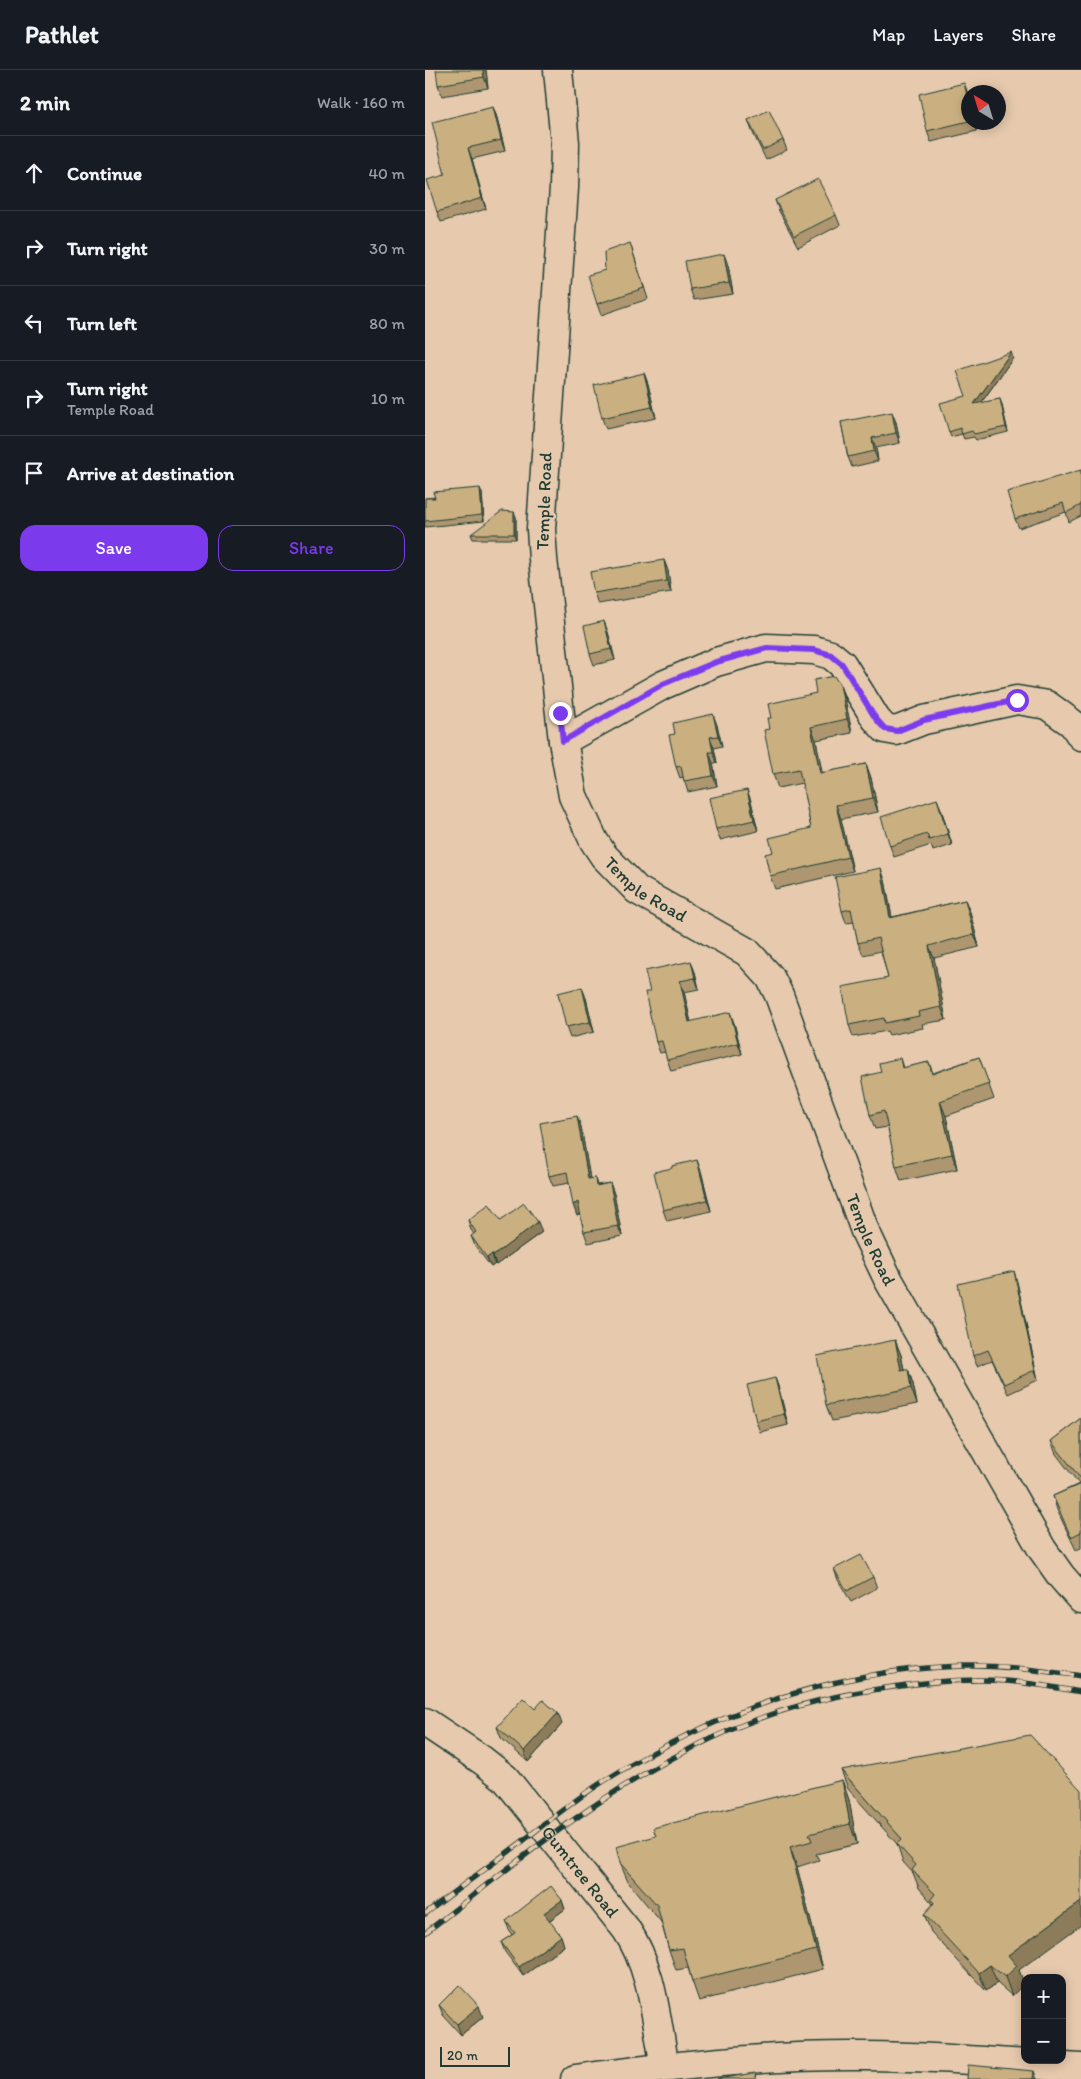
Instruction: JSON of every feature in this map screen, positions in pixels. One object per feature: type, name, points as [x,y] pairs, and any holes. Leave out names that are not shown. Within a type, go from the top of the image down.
[{"type":"street","name":"Temple Road","points":[[558,70],[565,143],[564,188],[541,529],[563,741],[573,796],[593,841],[604,856],[637,890],[747,952],[769,977],[779,994],[865,1230],[888,1279],[1042,1549],[1061,1576],[1081,1599]]},
{"type":"street","points":[[563,741],[663,684],[716,662],[767,648],[814,650],[831,655],[842,664],[876,719],[885,729],[897,731],[924,720],[1017,700],[1047,705],[1073,724],[1081,736]]},
{"type":"street","name":"Gumtree Road","points":[[425,1722],[482,1760],[505,1778],[626,1929],[636,1945],[646,1971],[665,2067]]},
{"type":"street","points":[[575,2079],[728,2061],[862,2056],[1081,2068]]},
{"type":"building","points":[[436,70],[483,70],[484,77],[438,85]]},
{"type":"building","points":[[964,83],[964,85],[961,85],[961,123],[927,131],[919,94]]},
{"type":"building","points":[[493,107],[501,140],[468,148],[482,198],[437,212],[427,180],[445,175],[432,122]]},
{"type":"building","points":[[769,110],[783,140],[763,150],[748,120]]},
{"type":"building","points":[[818,179],[836,215],[794,236],[775,200]]},
{"type":"building","points":[[630,243],[644,288],[597,304],[588,275],[605,270],[604,252]]},
{"type":"building","points":[[724,254],[729,283],[690,289],[685,261]]},
{"type":"building","points":[[1011,352],[974,404],[1000,399],[1006,427],[974,434],[972,431],[962,434],[960,428],[949,432],[940,403],[966,396],[957,371]]},
{"type":"building","points":[[644,373],[652,407],[602,418],[594,385]]},
{"type":"building","points":[[892,412],[896,433],[872,438],[874,451],[848,457],[841,422]]},
{"type":"building","points":[[1081,470],[1081,505],[1066,513],[1063,503],[1015,519],[1007,492]]},
{"type":"building","points":[[480,488],[482,515],[425,521],[425,498],[435,498],[433,492]]},
{"type":"building","points":[[502,511],[514,512],[514,534],[471,534]]},
{"type":"building","points":[[664,560],[667,581],[594,593],[590,572]]},
{"type":"building","points":[[604,621],[611,649],[590,654],[584,626]]},
{"type":"building","points":[[834,676],[840,685],[847,719],[811,727],[820,773],[866,764],[873,798],[836,805],[848,857],[770,876],[765,854],[773,852],[769,838],[811,828],[799,769],[773,774],[764,730],[769,729],[767,718],[771,718],[768,704],[816,693],[814,680]]},
{"type":"building","points":[[713,714],[718,736],[710,737],[713,752],[709,752],[713,776],[684,781],[681,766],[676,767],[669,735],[675,734],[673,723]]},
{"type":"building","points":[[747,790],[754,820],[716,829],[709,798]]},
{"type":"building","points":[[937,799],[948,834],[929,840],[927,834],[890,846],[881,817]]},
{"type":"building","points":[[881,868],[890,918],[965,900],[974,934],[929,946],[941,1007],[918,1012],[919,1016],[885,1023],[884,1018],[849,1025],[842,987],[888,978],[878,938],[858,943],[851,909],[842,911],[835,877]]},
{"type":"building","points":[[691,961],[695,978],[680,981],[689,1022],[730,1012],[738,1043],[667,1060],[662,1041],[656,1042],[645,992],[650,992],[645,971]]},
{"type":"building","points":[[582,987],[590,1022],[566,1027],[558,993]]},
{"type":"building","points":[[979,1057],[989,1084],[940,1101],[952,1154],[896,1166],[884,1111],[870,1115],[862,1077],[881,1072],[879,1063],[900,1058],[902,1068],[929,1062],[932,1074]]},
{"type":"building","points":[[577,1116],[588,1179],[595,1178],[596,1186],[610,1183],[618,1226],[584,1232],[578,1202],[573,1205],[567,1172],[549,1176],[540,1123]]},
{"type":"building","points":[[697,1160],[707,1200],[663,1210],[654,1172]]},
{"type":"building","points":[[524,1203],[538,1222],[493,1256],[492,1254],[487,1258],[471,1236],[476,1232],[468,1220],[489,1204],[501,1220]]},
{"type":"building","points":[[1014,1271],[1035,1370],[1004,1384],[988,1350],[973,1356],[958,1284]]},
{"type":"building","points":[[895,1340],[901,1370],[908,1369],[911,1388],[826,1405],[817,1356]]},
{"type":"building","points":[[775,1378],[784,1414],[756,1421],[747,1385]]},
{"type":"building","points":[[1081,1418],[1081,1479],[1051,1441]]},
{"type":"building","points":[[1081,1484],[1081,1532],[1071,1537],[1053,1496]]},
{"type":"building","points":[[861,1555],[873,1577],[847,1591],[834,1569]]},
{"type":"building","points":[[523,1698],[535,1709],[543,1700],[558,1713],[524,1751],[497,1727]]},
{"type":"building","points":[[1030,1735],[1081,1790],[1081,1902],[1008,1955],[1017,1966],[1005,1977],[990,1965],[979,1973],[924,1914],[934,1903],[931,1899],[935,1894],[912,1870],[916,1865],[897,1844],[902,1839],[841,1770]]},
{"type":"building","points":[[842,1780],[850,1824],[809,1834],[812,1841],[790,1847],[816,1950],[692,1981],[683,1948],[669,1950],[657,1905],[620,1863],[616,1847],[656,1836],[653,1828]]},
{"type":"building","points":[[551,1886],[562,1900],[544,1913],[561,1936],[519,1967],[501,1942],[515,1933],[506,1921]]},
{"type":"building","points":[[459,1985],[479,2006],[457,2024],[439,2005]]},
{"type":"building","points":[[968,2065],[1034,2071],[1033,2079],[967,2079]]},
{"type":"building","points":[[755,2073],[756,2079],[717,2079]]},
{"type":"railway","points":[[425,1914],[571,1803],[604,1781],[688,1735],[777,1699],[822,1686],[916,1669],[993,1666],[1081,1676]]},
{"type":"railway","points":[[425,1933],[521,1858],[621,1788],[692,1748],[762,1718],[835,1697],[946,1681],[1006,1681],[1081,1692]]},
{"type":"route","points":[[560,713],[563,741],[663,684],[716,662],[767,648],[814,650],[831,655],[842,664],[876,719],[885,729],[897,731],[924,720],[1017,700]]}]
